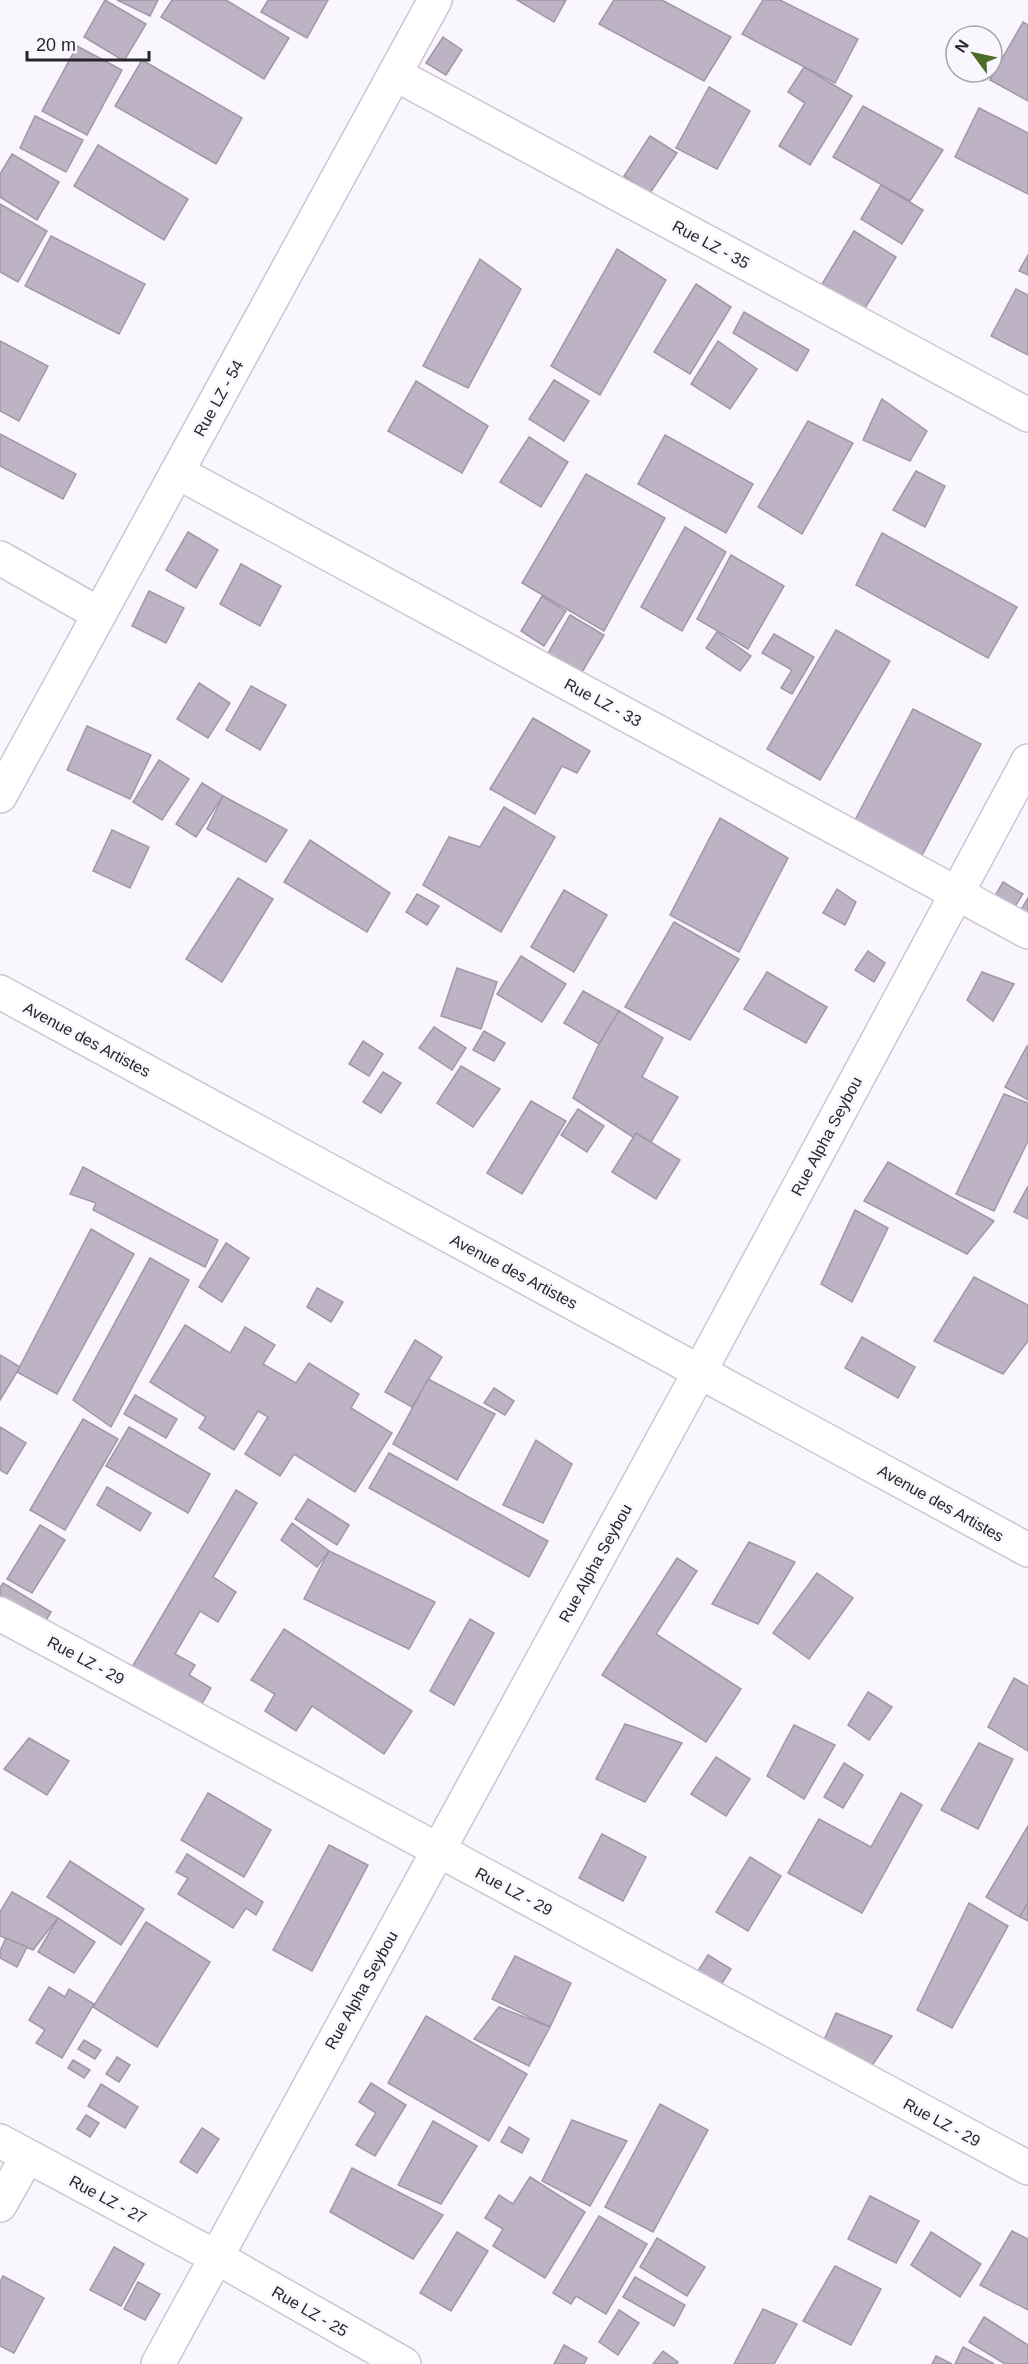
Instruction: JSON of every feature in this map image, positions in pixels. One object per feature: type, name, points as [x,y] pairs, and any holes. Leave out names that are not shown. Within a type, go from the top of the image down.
[{"type":"street","name":"Rue LZ - 54","points":[[0,796],[435,0]]},
{"type":"street","name":"Rue LZ - 35","points":[[395,74],[1028,415]]},
{"type":"street","name":"Rue LZ - 33","points":[[177,472],[1028,932]]},
{"type":"street","points":[[0,558],[99,614]]},
{"type":"street","name":"Rue Alpha Seybou","points":[[158,2364],[700,1371],[1028,761]]},
{"type":"street","name":"Avenue des Artistes","points":[[0,992],[1028,1550]]},
{"type":"street","name":"Rue LZ - 29","points":[[0,1614],[1028,2168]]},
{"type":"street","points":[[0,2205],[14,2149]]},
{"type":"street","name":"Rue LZ - 27","points":[[14,2149],[216,2257]]},
{"type":"street","name":"Rue LZ - 25","points":[[216,2257],[404,2364]]},
{"type":"building","points":[[105,0],[146,24],[124,61],[84,37]]},
{"type":"building","points":[[117,0],[158,0],[150,16]]},
{"type":"building","points":[[172,0],[226,0],[289,38],[264,79],[161,17]]},
{"type":"building","points":[[268,0],[328,0],[307,38],[261,12]]},
{"type":"building","points":[[517,0],[566,0],[554,22]]},
{"type":"building","points":[[614,0],[662,0],[731,37],[704,81],[599,24]]},
{"type":"building","points":[[763,0],[780,0],[858,39],[835,83],[742,34]]},
{"type":"building","points":[[1023,22],[1028,25],[1028,101],[997,84],[1004,84],[1004,55]]},
{"type":"building","points":[[443,37],[462,50],[446,75],[426,63]]},
{"type":"building","points":[[77,46],[122,70],[87,135],[42,111]]},
{"type":"building","points":[[142,60],[242,118],[216,164],[115,106]]},
{"type":"building","points":[[804,67],[852,96],[810,165],[779,146],[805,103],[788,92]]},
{"type":"building","points":[[709,87],[750,111],[717,169],[676,148]]},
{"type":"building","points":[[863,106],[943,150],[910,201],[833,157]]},
{"type":"building","points":[[979,108],[1028,133],[1028,194],[955,157]]},
{"type":"building","points":[[35,116],[83,140],[66,172],[20,148]]},
{"type":"building","points":[[650,136],[677,153],[650,193],[624,176]]},
{"type":"building","points":[[98,145],[188,199],[164,240],[74,186]]},
{"type":"building","points":[[12,154],[59,182],[37,220],[0,197],[0,174]]},
{"type":"building","points":[[881,185],[923,210],[902,244],[861,219]]},
{"type":"building","points":[[0,204],[47,231],[18,282],[0,272]]},
{"type":"building","points":[[854,231],[896,257],[864,310],[822,284]]},
{"type":"building","points":[[51,236],[145,284],[119,334],[25,286]]},
{"type":"building","points":[[617,249],[666,280],[600,395],[551,366]]},
{"type":"building","points":[[1028,255],[1028,275],[1019,271]]},
{"type":"building","points":[[480,259],[521,289],[468,388],[423,366]]},
{"type":"building","points":[[696,284],[731,307],[690,374],[654,352]]},
{"type":"building","points":[[1016,289],[1028,295],[1028,355],[991,336]]},
{"type":"building","points":[[744,312],[809,350],[797,371],[733,333]]},
{"type":"building","points":[[0,341],[48,366],[19,421],[0,411]]},
{"type":"building","points":[[718,341],[757,369],[730,409],[691,384]]},
{"type":"building","points":[[554,380],[589,401],[564,441],[529,419]]},
{"type":"building","points":[[416,381],[488,426],[462,473],[388,431]]},
{"type":"building","points":[[882,399],[927,431],[910,461],[863,440]]},
{"type":"building","points":[[808,421],[853,443],[802,534],[758,507]]},
{"type":"building","points":[[0,434],[76,474],[63,499],[0,466]]},
{"type":"building","points":[[665,435],[753,484],[726,533],[638,484]]},
{"type":"building","points":[[529,437],[568,462],[541,507],[500,482]]},
{"type":"building","points":[[916,471],[945,486],[925,527],[893,510]]},
{"type":"building","points":[[586,474],[665,518],[604,631],[522,583]]},
{"type":"building","points":[[685,527],[726,552],[682,631],[641,607]]},
{"type":"building","points":[[188,532],[218,550],[196,588],[166,570]]},
{"type":"building","points":[[882,533],[1017,607],[988,658],[856,585]]},
{"type":"building","points":[[731,555],[784,586],[748,649],[697,619]]},
{"type":"building","points":[[241,564],[281,586],[260,626],[220,604]]},
{"type":"building","points":[[149,591],[184,608],[166,643],[132,626]]},
{"type":"building","points":[[542,596],[566,611],[544,646],[521,631]]},
{"type":"building","points":[[570,615],[604,635],[581,674],[547,655]]},
{"type":"building","points":[[836,630],[890,661],[820,780],[767,749]]},
{"type":"building","points":[[717,632],[751,656],[740,671],[706,648]]},
{"type":"building","points":[[774,634],[814,657],[792,694],[781,688],[792,670],[762,653]]},
{"type":"building","points":[[199,683],[230,703],[208,738],[177,719]]},
{"type":"building","points":[[251,686],[286,705],[260,750],[226,730]]},
{"type":"building","points":[[913,709],[981,744],[921,857],[853,824]]},
{"type":"building","points":[[533,718],[590,751],[577,773],[562,766],[535,814],[490,789]]},
{"type":"building","points":[[87,726],[151,755],[130,799],[67,770]]},
{"type":"building","points":[[159,760],[189,779],[162,820],[133,802]]},
{"type":"building","points":[[202,783],[223,796],[196,837],[176,824]]},
{"type":"building","points":[[223,796],[287,830],[266,862],[207,829]]},
{"type":"building","points":[[504,807],[555,837],[501,932],[423,885],[449,837],[480,847]]},
{"type":"building","points":[[720,818],[788,858],[739,952],[670,915]]},
{"type":"building","points":[[112,830],[149,847],[130,888],[93,871]]},
{"type":"building","points":[[310,840],[390,893],[367,932],[284,882]]},
{"type":"building","points":[[238,878],[273,899],[222,982],[186,959]]},
{"type":"building","points":[[1003,882],[1023,894],[1014,908],[995,896]]},
{"type":"building","points":[[837,889],[856,902],[845,925],[823,913]]},
{"type":"building","points":[[564,890],[607,915],[574,972],[531,947]]},
{"type":"building","points":[[417,894],[439,906],[427,925],[406,912]]},
{"type":"building","points":[[1028,898],[1028,918],[1019,913]]},
{"type":"building","points":[[674,922],[739,959],[690,1040],[625,1007]]},
{"type":"building","points":[[868,951],[885,963],[874,982],[855,970]]},
{"type":"building","points":[[521,956],[566,984],[542,1022],[497,994]]},
{"type":"building","points":[[457,968],[497,982],[481,1029],[441,1016]]},
{"type":"building","points":[[767,972],[827,1007],[806,1043],[744,1009]]},
{"type":"building","points":[[982,972],[1014,984],[993,1021],[967,1000]]},
{"type":"building","points":[[583,991],[619,1011],[599,1044],[564,1023]]},
{"type":"building","points":[[619,1011],[663,1038],[642,1077],[678,1097],[648,1147],[573,1098],[599,1044]]},
{"type":"building","points":[[434,1027],[466,1048],[452,1070],[419,1048]]},
{"type":"building","points":[[484,1031],[505,1043],[494,1061],[473,1050]]},
{"type":"building","points":[[363,1041],[383,1054],[369,1076],[349,1064]]},
{"type":"building","points":[[1028,1046],[1028,1100],[1005,1087]]},
{"type":"building","points":[[461,1066],[500,1089],[473,1127],[437,1103]]},
{"type":"building","points":[[383,1072],[401,1083],[381,1113],[363,1102]]},
{"type":"building","points":[[1004,1094],[1028,1103],[1028,1141],[994,1211],[956,1194]]},
{"type":"building","points":[[531,1101],[566,1121],[522,1194],[487,1173]]},
{"type":"building","points":[[578,1109],[604,1126],[587,1152],[561,1135]]},
{"type":"building","points":[[636,1133],[680,1160],[656,1199],[612,1172]]},
{"type":"building","points":[[888,1162],[994,1221],[967,1254],[864,1201]]},
{"type":"building","points":[[83,1167],[218,1240],[205,1267],[93,1210],[96,1203],[70,1194]]},
{"type":"building","points":[[1028,1186],[1028,1219],[1014,1212]]},
{"type":"building","points":[[855,1210],[888,1228],[852,1302],[821,1284]]},
{"type":"building","points":[[91,1229],[134,1254],[57,1394],[17,1372]]},
{"type":"building","points":[[226,1243],[249,1258],[222,1302],[199,1287]]},
{"type":"building","points":[[150,1258],[189,1280],[111,1427],[73,1400]]},
{"type":"building","points":[[974,1277],[1028,1305],[1028,1341],[1003,1374],[934,1341]]},
{"type":"building","points":[[317,1288],[343,1302],[331,1322],[307,1307]]},
{"type":"building","points":[[185,1325],[230,1353],[245,1327],[275,1345],[263,1364],[296,1383],[309,1363],[359,1394],[351,1408],[392,1433],[355,1492],[294,1454],[280,1476],[245,1454],[268,1417],[258,1411],[234,1450],[199,1428],[206,1417],[150,1382]]},
{"type":"building","points":[[862,1337],[915,1367],[898,1398],[845,1368]]},
{"type":"building","points":[[415,1340],[442,1357],[412,1407],[385,1392]]},
{"type":"building","points":[[0,1355],[20,1367],[0,1400]]},
{"type":"building","points":[[428,1379],[495,1414],[457,1480],[393,1444]]},
{"type":"building","points":[[494,1388],[514,1401],[505,1415],[484,1403]]},
{"type":"building","points":[[135,1395],[177,1419],[166,1438],[124,1414]]},
{"type":"building","points":[[83,1419],[118,1439],[65,1530],[30,1510]]},
{"type":"building","points":[[0,1427],[26,1443],[7,1474],[0,1470]]},
{"type":"building","points":[[129,1427],[210,1474],[188,1513],[106,1466]]},
{"type":"building","points":[[536,1440],[572,1464],[543,1523],[503,1505]]},
{"type":"building","points":[[389,1453],[548,1541],[529,1577],[369,1488]]},
{"type":"building","points":[[107,1487],[151,1513],[140,1531],[97,1505]]},
{"type":"building","points":[[236,1490],[257,1503],[213,1577],[236,1592],[218,1622],[200,1611],[175,1654],[195,1665],[189,1675],[211,1688],[196,1714],[128,1674]]},
{"type":"building","points":[[308,1499],[349,1525],[337,1545],[295,1519]]},
{"type":"building","points":[[292,1523],[329,1551],[317,1567],[281,1540]]},
{"type":"building","points":[[40,1525],[65,1540],[32,1593],[7,1579]]},
{"type":"building","points":[[749,1542],[795,1562],[758,1624],[712,1604]]},
{"type":"building","points":[[329,1551],[435,1602],[409,1649],[304,1599]]},
{"type":"building","points":[[677,1558],[697,1571],[656,1634],[741,1689],[706,1742],[602,1675]]},
{"type":"building","points":[[817,1573],[853,1598],[809,1659],[773,1633]]},
{"type":"building","points":[[3,1583],[51,1612],[41,1629],[0,1604],[0,1588]]},
{"type":"building","points":[[470,1619],[494,1633],[454,1705],[430,1691]]},
{"type":"building","points":[[284,1629],[412,1711],[384,1754],[312,1706],[296,1731],[265,1711],[275,1694],[251,1680]]},
{"type":"building","points":[[1014,1678],[1028,1686],[1028,1751],[988,1727]]},
{"type":"building","points":[[868,1692],[892,1707],[869,1740],[848,1725]]},
{"type":"building","points":[[625,1724],[682,1743],[645,1802],[596,1779]]},
{"type":"building","points":[[794,1725],[835,1745],[804,1799],[767,1776]]},
{"type":"building","points":[[29,1738],[69,1761],[47,1795],[4,1769]]},
{"type":"building","points":[[979,1743],[1013,1759],[978,1829],[941,1810]]},
{"type":"building","points":[[716,1757],[750,1779],[726,1816],[691,1794]]},
{"type":"building","points":[[844,1763],[863,1775],[843,1808],[824,1797]]},
{"type":"building","points":[[208,1793],[271,1830],[244,1877],[181,1840]]},
{"type":"building","points":[[901,1793],[922,1805],[862,1913],[788,1873],[819,1819],[871,1847]]},
{"type":"building","points":[[1028,1826],[1028,1903],[1020,1917],[986,1897]]},
{"type":"building","points":[[602,1834],[646,1857],[623,1901],[579,1878]]},
{"type":"building","points":[[329,1845],[368,1865],[312,1971],[273,1950]]},
{"type":"building","points":[[187,1854],[263,1902],[256,1915],[246,1908],[233,1928],[178,1894],[188,1878],[176,1872]]},
{"type":"building","points":[[750,1857],[781,1876],[748,1931],[716,1912]]},
{"type":"building","points":[[70,1861],[144,1909],[121,1945],[47,1897]]},
{"type":"building","points":[[12,1892],[58,1918],[33,1950],[0,1936],[0,1912]]},
{"type":"building","points":[[1028,1902],[1028,1921],[1020,1917]]},
{"type":"building","points":[[969,1903],[1008,1926],[952,2028],[917,2010]]},
{"type":"building","points":[[58,1918],[95,1942],[74,1973],[38,1952]]},
{"type":"building","points":[[146,1922],[210,1962],[157,2047],[93,2007]]},
{"type":"building","points":[[6,1938],[27,1947],[17,1967],[0,1958],[0,1951]]},
{"type":"building","points":[[708,1955],[731,1969],[714,1996],[691,1982]]},
{"type":"building","points":[[515,1956],[571,1983],[550,2027],[492,1999]]},
{"type":"building","points":[[49,1987],[65,1997],[69,1989],[94,2004],[62,2058],[36,2043],[45,2030],[29,2020]]},
{"type":"building","points":[[499,2007],[550,2027],[529,2066],[474,2039]]},
{"type":"building","points":[[836,2013],[892,2036],[871,2067],[824,2040]]},
{"type":"building","points":[[426,2016],[527,2074],[489,2141],[388,2083]]},
{"type":"building","points":[[84,2040],[101,2050],[95,2059],[78,2049]]},
{"type":"building","points":[[117,2057],[130,2065],[119,2082],[106,2074]]},
{"type":"building","points":[[73,2060],[90,2070],[84,2078],[68,2068]]},
{"type":"building","points":[[371,2083],[406,2105],[375,2156],[356,2145],[376,2113],[359,2102]]},
{"type":"building","points":[[101,2084],[138,2107],[125,2128],[88,2106]]},
{"type":"building","points":[[660,2104],[708,2130],[653,2232],[605,2207]]},
{"type":"building","points":[[86,2115],[99,2123],[90,2137],[77,2129]]},
{"type":"building","points":[[572,2120],[627,2141],[590,2206],[542,2181]]},
{"type":"building","points":[[433,2121],[477,2146],[441,2204],[398,2185]]},
{"type":"building","points":[[509,2127],[529,2139],[522,2153],[501,2142]]},
{"type":"building","points":[[202,2128],[219,2139],[197,2173],[180,2162]]},
{"type":"building","points":[[352,2168],[443,2215],[413,2259],[330,2212]]},
{"type":"building","points":[[530,2177],[585,2212],[545,2278],[493,2246],[503,2229],[485,2218],[499,2195],[513,2204]]},
{"type":"building","points":[[870,2196],[919,2221],[896,2263],[848,2239]]},
{"type":"building","points":[[599,2216],[647,2244],[606,2314],[576,2296],[571,2304],[553,2293]]},
{"type":"building","points":[[1012,2231],[1028,2239],[1028,2310],[980,2285]]},
{"type":"building","points":[[457,2232],[488,2251],[451,2311],[420,2293]]},
{"type":"building","points":[[931,2232],[981,2264],[960,2297],[911,2265]]},
{"type":"building","points":[[657,2238],[705,2267],[687,2296],[640,2267]]},
{"type":"building","points":[[114,2247],[144,2264],[121,2306],[90,2290]]},
{"type":"building","points":[[835,2266],[881,2289],[851,2345],[803,2321]]},
{"type":"building","points":[[3,2276],[44,2298],[14,2353],[0,2346],[0,2282]]},
{"type":"building","points":[[635,2277],[685,2305],[674,2326],[623,2297]]},
{"type":"building","points":[[138,2282],[160,2294],[145,2320],[124,2309]]},
{"type":"building","points":[[763,2309],[797,2324],[774,2364],[734,2364]]},
{"type":"building","points":[[619,2310],[639,2323],[618,2355],[599,2342]]},
{"type":"building","points":[[984,2317],[1028,2345],[1028,2364],[1005,2364],[969,2342]]},
{"type":"building","points":[[564,2345],[587,2358],[584,2364],[554,2364]]},
{"type":"building","points":[[963,2347],[994,2364],[955,2364]]},
{"type":"building","points":[[663,2351],[678,2362],[677,2364],[653,2364]]},
{"type":"building","points":[[936,2356],[952,2364],[932,2364]]}]
